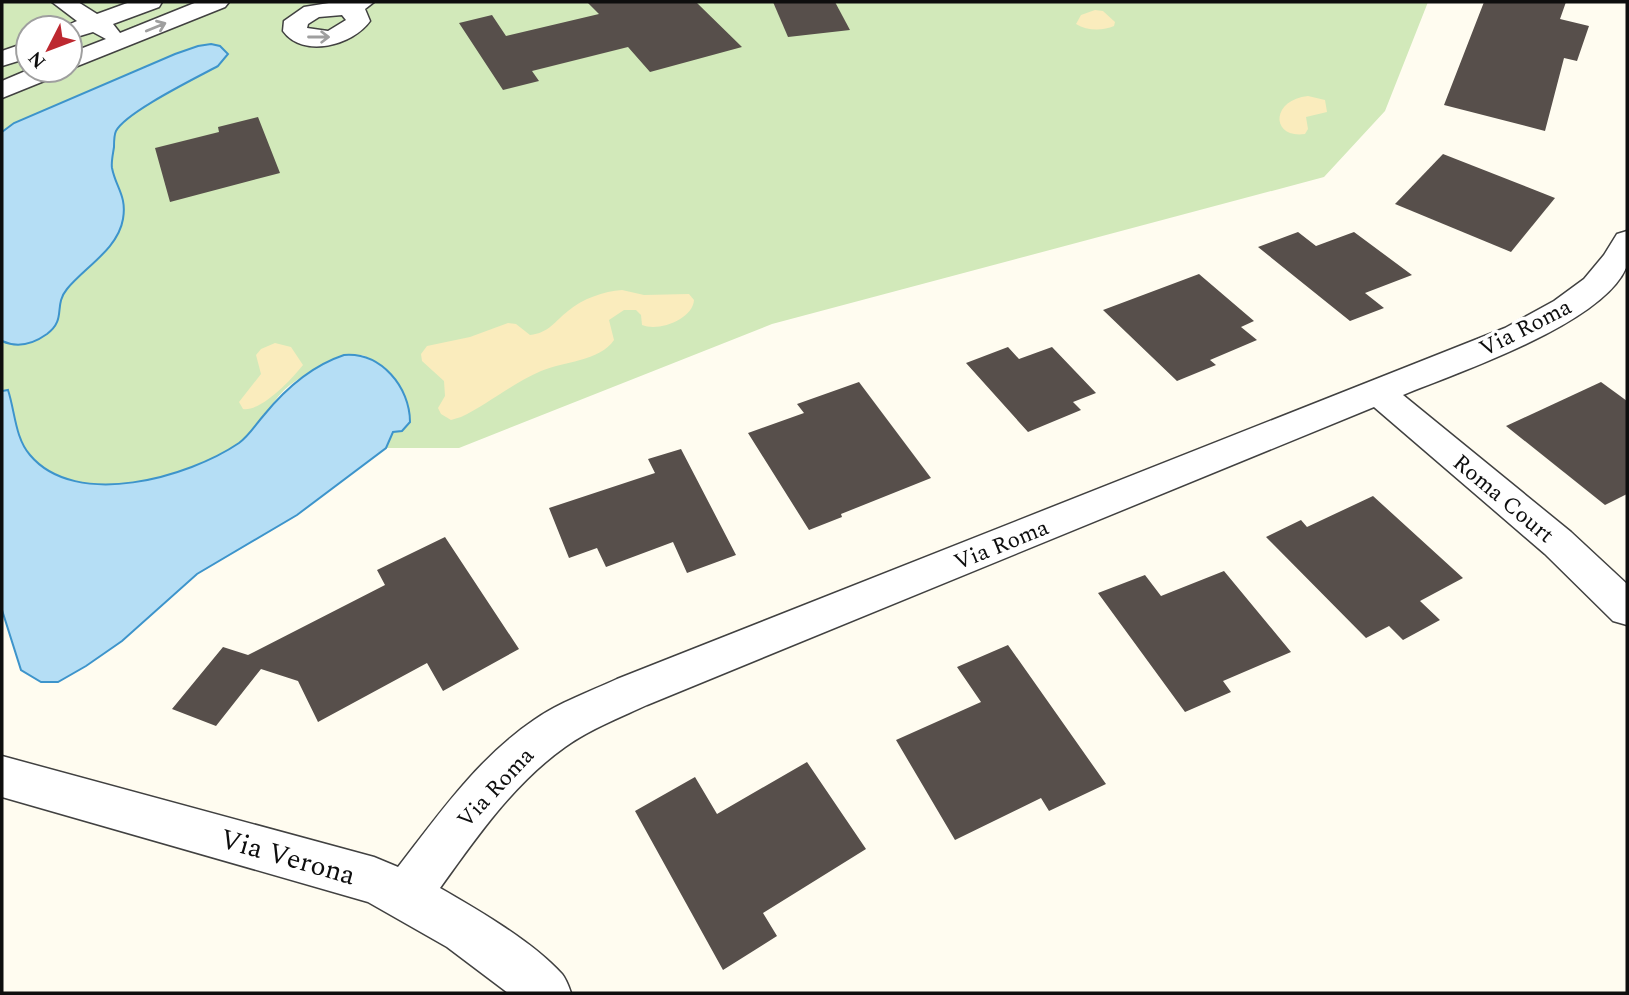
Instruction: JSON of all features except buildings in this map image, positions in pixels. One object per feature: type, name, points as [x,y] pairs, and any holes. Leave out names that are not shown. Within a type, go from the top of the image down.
[{"type":"street","points":[[63,2],[121,41]]},
{"type":"street","points":[[84,27],[151,2]]},
{"type":"street","points":[[84,56],[217,2]]},
{"type":"street","name":"Via Roma","points":[[408,894],[477,801],[504,772],[552,732],[581,716],[632,692],[1516,336],[1561,312],[1592,290],[1605,277],[1627,240]]},
{"type":"street","name":"Roma Court","points":[[1378,393],[1558,543],[1627,609]]},
{"type":"street","name":"Via Verona","points":[[2,777],[335,868],[408,894],[546,993]]},
{"type":"green space","points":[[2,2],[1428,2],[1385,111],[1324,177],[772,324],[459,448],[386,448],[393,432],[410,422],[409,411],[396,381],[381,366],[362,355],[304,376],[288,386],[247,436],[218,456],[163,477],[104,485],[75,481],[50,472],[30,455],[19,432],[8,390],[2,391]]},
{"type":"sand","points":[[1095,10],[1103,11],[1115,22],[1114,26],[1095,30],[1076,24],[1081,15]]},
{"type":"sand","points":[[1308,96],[1325,100],[1327,112],[1306,117],[1308,129],[1305,134],[1286,131],[1281,125],[1281,111],[1296,99]]},
{"type":"sand","points":[[622,290],[644,295],[689,294],[694,300],[688,313],[682,318],[657,327],[642,325],[641,315],[636,310],[624,310],[609,320],[614,340],[600,352],[541,371],[461,417],[451,420],[441,414],[438,408],[445,396],[444,381],[422,361],[421,354],[427,346],[470,337],[508,323],[516,324],[530,335],[537,334],[586,299]]},
{"type":"sand","points":[[275,343],[291,347],[303,365],[267,400],[250,409],[243,409],[239,402],[261,374],[256,355],[261,349]]},
{"type":"water","points":[[211,44],[220,46],[228,54],[218,66],[147,105],[122,123],[116,131],[112,166],[124,204],[120,230],[108,249],[67,289],[61,301],[57,323],[47,334],[25,344],[2,341],[2,132],[14,123],[175,54]]},
{"type":"water","points":[[344,355],[370,359],[381,366],[391,374],[405,396],[410,422],[402,431],[393,432],[386,448],[297,515],[197,574],[122,641],[86,666],[58,682],[41,682],[21,670],[2,610],[2,391],[8,390],[18,432],[25,448],[50,472],[75,481],[103,484],[133,482],[163,476],[218,456],[239,443],[300,379],[321,365]]}]
